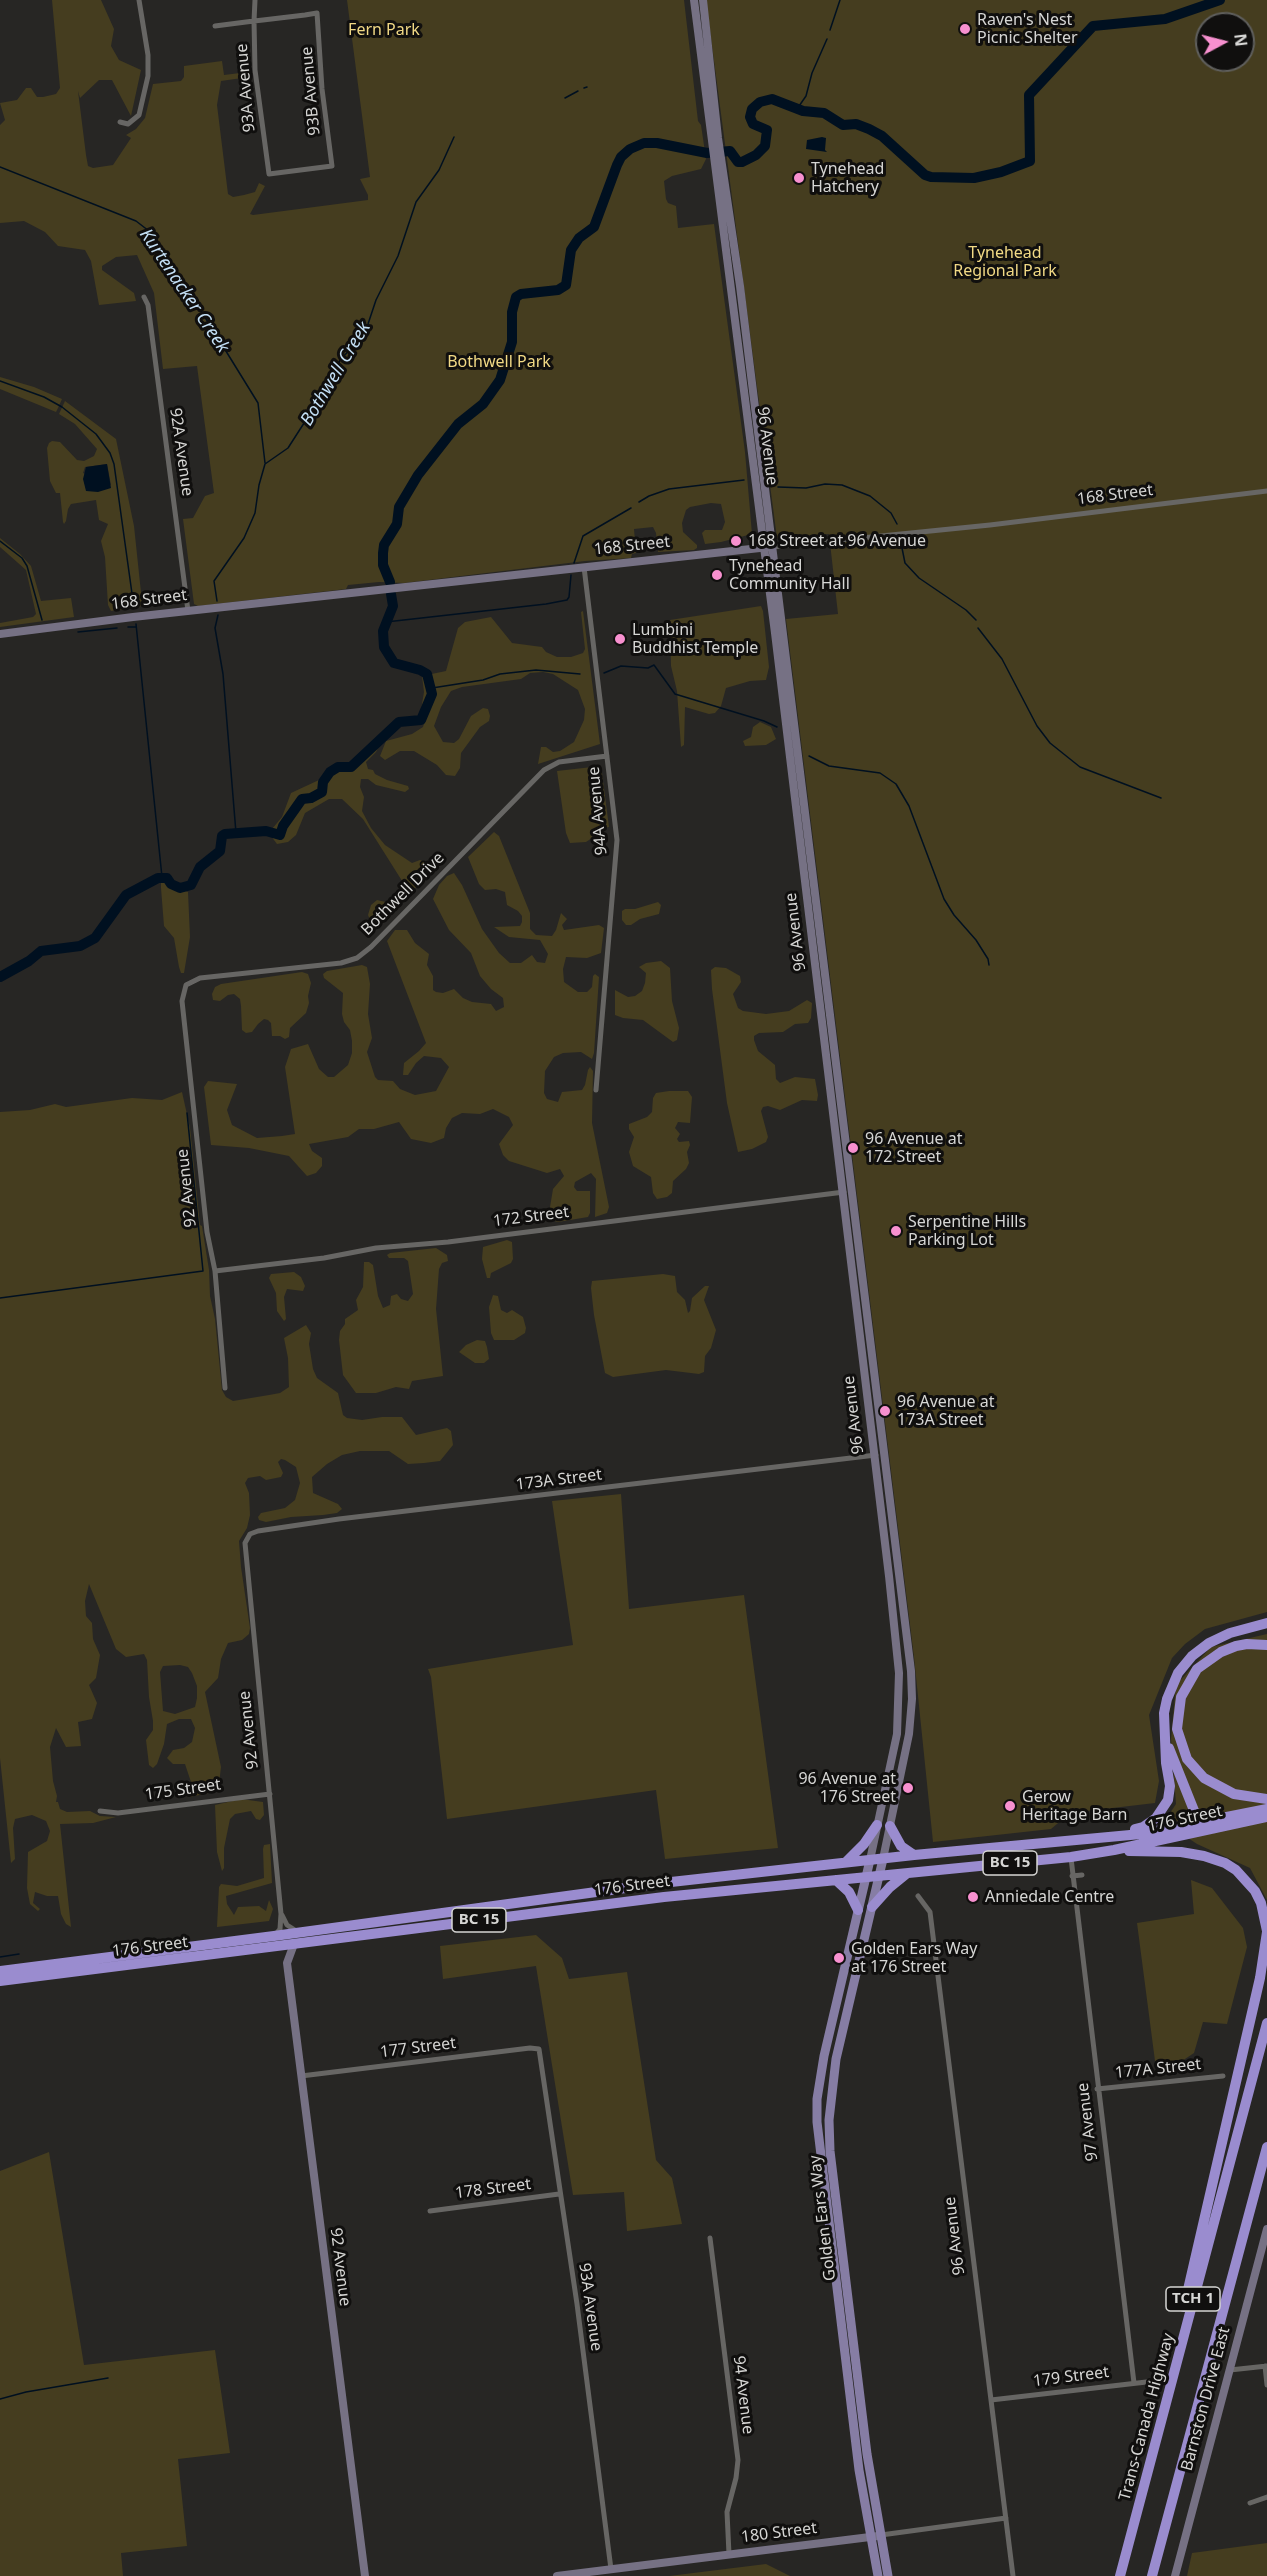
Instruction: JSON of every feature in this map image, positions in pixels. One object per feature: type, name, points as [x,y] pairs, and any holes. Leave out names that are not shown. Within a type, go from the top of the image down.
[{"type":"highway","points":[[1121,1834],[1150,1823],[1161,1814],[1168,1800],[1170,1786],[1164,1731],[1167,1699],[1171,1685],[1185,1663],[1201,1648],[1218,1638],[1267,1623]]},
{"type":"highway","points":[[1267,1645],[1236,1646],[1221,1652],[1197,1669],[1181,1697],[1177,1729],[1187,1759],[1204,1778],[1234,1794],[1267,1799]]},
{"type":"highway","points":[[1164,1731],[1170,1754],[1201,1827]]},
{"type":"highway","name":"176 Street","points":[[0,1971],[274,1942],[294,1944],[664,1897],[1071,1857],[1114,1850],[1267,1809]]},
{"type":"highway","name":"176 Street","points":[[0,1981],[274,1942],[300,1933],[662,1883],[914,1855],[1121,1834],[1141,1834],[1267,1817]]},
{"type":"highway","points":[[846,1862],[864,1844],[877,1825]]},
{"type":"highway","points":[[890,1826],[901,1846],[914,1855]]},
{"type":"highway","points":[[1114,1850],[1181,1852],[1225,1863],[1236,1870],[1255,1891],[1261,1903],[1267,1932],[1260,1978],[1196,2253],[1160,2424]]},
{"type":"highway","points":[[872,1907],[887,1889],[907,1873]]},
{"type":"highway","points":[[836,1880],[849,1892],[858,1910]]},
{"type":"highway","points":[[1228,2116],[1267,1976]]},
{"type":"highway","name":"Trans-Canada Highway","points":[[1120,2576],[1267,2023]]},
{"type":"highway","name":"TCH 1","points":[[1152,2576],[1267,2147]]},
{"type":"highway","points":[[1257,2187],[1267,2162]]},
{"type":"main road","name":"96 Avenue","points":[[694,0],[715,138],[768,547],[847,1192],[884,1454],[912,1698],[909,1734],[883,1859]]},
{"type":"main road","name":"96 Avenue","points":[[703,0],[715,138]]},
{"type":"main road","name":"168 Street","points":[[0,634],[768,547]]},
{"type":"main road","name":"96 Avenue","points":[[847,1192],[900,1687],[897,1734],[870,1860]]},
{"type":"main road","name":"Golden Ears Way","points":[[878,2576],[877,2536],[830,2151],[829,2120],[832,2078],[883,1859]]},
{"type":"main road","name":"Golden Ears Way","points":[[870,1860],[824,2056],[817,2099],[817,2122],[860,2470],[888,2576]]},
{"type":"main road","points":[[274,1942],[287,1963]]},
{"type":"main road","name":"92 Avenue","points":[[294,1944],[287,1963],[365,2576]]},
{"type":"main road","name":"Barnston Drive East","points":[[1175,2576],[1267,2229]]},
{"type":"main road","name":"180 Street","points":[[556,2576],[877,2536]]},
{"type":"street","points":[[120,123],[128,124],[139,115],[148,76],[148,55],[139,0]]},
{"type":"street","name":"93A Avenue","points":[[255,0],[255,70],[269,174]]},
{"type":"street","name":"93B Avenue","points":[[254,21],[317,13],[321,49],[322,89],[332,166],[269,174]]},
{"type":"street","points":[[215,26],[254,21]]},
{"type":"street","name":"92A Avenue","points":[[144,297],[148,305],[188,611]]},
{"type":"street","name":"168 Street","points":[[768,547],[990,525],[1267,491]]},
{"type":"street","name":"94A Avenue","points":[[584,567],[617,845],[596,1090]]},
{"type":"street","name":"Bothwell Drive","points":[[186,985],[200,978],[341,963],[357,958],[371,947],[544,770],[559,762],[607,756]]},
{"type":"street","name":"92 Avenue","points":[[186,985],[182,1001],[208,1242],[215,1271],[225,1388]]},
{"type":"street","name":"172 Street","points":[[215,1271],[324,1258],[376,1248],[448,1242],[847,1192]]},
{"type":"street","name":"173A Street","points":[[245,1543],[247,1537],[254,1532],[283,1527],[884,1454]]},
{"type":"street","name":"92 Avenue","points":[[245,1543],[281,1914],[280,1929],[274,1942]]},
{"type":"street","name":"175 Street","points":[[100,1811],[118,1813],[270,1794]]},
{"type":"street","name":"97 Avenue","points":[[1071,1857],[1097,2090],[1134,2383]]},
{"type":"street","points":[[1072,1876],[1082,1875]]},
{"type":"street","name":"96 Avenue","points":[[918,1896],[930,1912],[1013,2576]]},
{"type":"street","points":[[281,1914],[287,1925],[300,1933]]},
{"type":"street","name":"177 Street","points":[[301,2076],[530,2048],[539,2049]]},
{"type":"street","name":"93A Avenue","points":[[539,2049],[577,2304],[611,2569]]},
{"type":"street","name":"177A Street","points":[[1097,2090],[1222,2076]]},
{"type":"street","name":"178 Street","points":[[430,2211],[559,2194]]},
{"type":"street","name":"94 Avenue","points":[[710,2238],[738,2460],[727,2512],[729,2554]]},
{"type":"street","points":[[1230,2370],[1266,2366],[1267,2385]]},
{"type":"street","name":"179 Street","points":[[991,2400],[1155,2380]]},
{"type":"street","points":[[1250,2503],[1267,2497]]},
{"type":"street","name":"180 Street","points":[[877,2536],[1006,2518]]},
{"type":"green space","name":"Bothwell Park","points":[[52,0],[101,0],[114,29],[111,46],[119,60],[141,70],[131,116],[112,80],[99,80],[80,98],[78,91],[88,166],[93,168],[113,165],[131,138],[126,135],[136,129],[145,118],[153,84],[181,81],[184,77],[184,66],[222,61],[224,75],[248,72],[249,77],[221,81],[217,105],[228,194],[233,197],[244,195],[255,192],[259,183],[265,186],[250,214],[253,215],[368,200],[360,179],[370,177],[347,0],[684,0],[698,121],[701,125],[706,159],[701,169],[672,176],[664,181],[666,199],[668,203],[676,206],[678,228],[714,224],[745,452],[752,534],[705,544],[702,533],[705,530],[722,530],[725,522],[721,504],[711,503],[690,507],[686,510],[682,523],[683,532],[697,545],[694,550],[658,552],[653,527],[634,529],[636,553],[632,554],[631,558],[585,561],[404,583],[379,582],[348,585],[346,589],[198,606],[194,604],[183,519],[193,518],[205,496],[214,493],[197,366],[163,369],[154,293],[137,255],[116,257],[102,266],[102,270],[134,293],[136,301],[99,305],[91,261],[85,250],[58,246],[45,232],[24,221],[0,223],[0,125],[5,120],[0,103],[17,100],[26,88],[31,88],[37,97],[43,97],[56,94],[60,88]]},
{"type":"green space","name":"Tynehead Regional Park","points":[[706,0],[1267,0],[1267,1612],[1205,1629],[1185,1644],[1172,1658],[1149,1715],[1159,1781],[1155,1803],[1070,1813],[1051,1829],[933,1842],[914,1657],[786,619],[838,614],[829,534],[777,538]]},
{"type":"green space","points":[[0,377],[34,387],[62,399],[56,412],[0,389]]},
{"type":"green space","points":[[65,401],[116,439],[134,526],[142,602],[140,607],[111,611],[108,605],[105,557],[101,541],[108,524],[99,520],[96,500],[71,504],[66,521],[64,524],[63,522],[60,493],[56,493],[50,481],[47,448],[49,443],[60,442],[77,460],[84,461],[94,456],[97,449],[75,424],[59,414]],"holes":[[[107,464],[111,485],[83,473],[85,467]]]},
{"type":"green space","points":[[0,538],[31,566],[41,601],[71,598],[74,617],[0,627],[0,623],[33,617],[36,614],[26,570],[0,547]]},
{"type":"green space","points":[[761,606],[769,667],[766,680],[750,681],[726,688],[721,706],[715,713],[709,714],[685,707],[684,745],[681,747],[677,691],[671,666],[670,620]]},
{"type":"green space","points":[[583,611],[600,744],[538,764],[541,747],[546,747],[553,752],[560,751],[574,742],[584,720],[585,709],[578,690],[553,674],[543,672],[530,673],[521,679],[462,687],[451,691],[441,707],[434,726],[443,742],[454,743],[459,739],[471,716],[483,708],[488,709],[490,716],[489,721],[480,727],[461,753],[460,768],[455,776],[446,775],[437,765],[414,751],[400,751],[385,760],[380,756],[386,741],[412,734],[423,727],[425,720],[421,710],[424,692],[422,676],[446,671],[458,628],[465,622],[491,617],[512,643],[542,647],[546,652],[557,657],[571,657],[583,653],[585,649],[581,612]]},
{"type":"green space","points":[[760,722],[771,727],[776,739],[766,745],[745,746],[743,741],[751,737],[753,727]]},
{"type":"green space","points":[[372,743],[379,746],[366,762],[368,769],[387,780],[408,786],[409,789],[405,792],[376,785],[368,779],[361,779],[360,787],[364,797],[362,811],[371,828],[385,845],[412,863],[420,860],[430,865],[432,871],[390,914],[377,924],[370,920],[368,915],[371,905],[377,900],[390,903],[402,890],[404,884],[363,819],[342,799],[329,799],[305,813],[296,835],[288,842],[277,844],[271,836],[272,829],[282,817],[291,793],[334,773]]},
{"type":"green space","points":[[601,766],[609,827],[593,830],[592,838],[586,842],[570,843],[566,833],[557,771]]},
{"type":"green space","points":[[494,832],[499,836],[530,913],[530,929],[536,935],[552,936],[561,913],[567,919],[562,925],[564,930],[599,925],[604,928],[601,953],[587,958],[566,957],[563,969],[564,982],[578,992],[587,992],[592,987],[593,976],[595,974],[599,977],[592,1059],[581,1052],[563,1053],[554,1057],[545,1071],[544,1093],[547,1099],[558,1102],[562,1092],[582,1090],[590,1067],[593,1071],[592,1123],[609,1207],[607,1213],[595,1217],[596,1179],[591,1173],[575,1182],[574,1187],[577,1191],[590,1191],[588,1217],[558,1222],[548,1219],[553,1189],[564,1176],[560,1169],[547,1173],[509,1161],[503,1155],[499,1144],[513,1125],[509,1117],[493,1109],[480,1114],[462,1113],[452,1118],[446,1128],[444,1138],[431,1143],[411,1139],[399,1122],[374,1129],[359,1129],[348,1137],[309,1144],[312,1151],[322,1158],[322,1166],[316,1173],[307,1176],[289,1156],[249,1148],[211,1145],[204,1087],[208,1081],[237,1084],[227,1110],[232,1125],[257,1138],[282,1136],[295,1134],[285,1067],[291,1049],[308,1044],[319,1069],[328,1077],[334,1077],[348,1065],[352,1053],[352,1041],[350,1030],[342,1014],[343,993],[324,978],[323,974],[327,971],[362,965],[367,967],[370,984],[368,1014],[372,1038],[367,1052],[375,1077],[378,1080],[393,1081],[400,1089],[415,1095],[436,1091],[449,1067],[441,1058],[424,1056],[408,1075],[403,1075],[404,1063],[426,1043],[387,941],[395,930],[407,930],[415,943],[429,954],[427,965],[433,976],[433,990],[436,992],[443,993],[454,989],[463,998],[472,1002],[491,1004],[496,1011],[504,1007],[503,998],[480,976],[471,953],[449,930],[433,899],[439,885],[447,876],[454,873],[482,929],[499,953],[510,963],[521,963],[532,955],[537,962],[545,963],[548,954],[540,940],[509,937],[494,927],[520,926],[522,916],[507,905],[505,892],[496,889],[485,890],[479,884],[468,857]]},
{"type":"green space","points":[[164,881],[169,886],[188,892],[190,937],[184,973],[181,973],[179,967],[174,938],[164,926],[161,883]]},
{"type":"green space","points":[[658,902],[661,905],[659,914],[640,919],[631,925],[626,925],[622,920],[622,911],[625,909],[635,909]]},
{"type":"green space","points":[[661,961],[670,968],[672,1001],[679,1028],[677,1040],[673,1042],[643,1020],[615,1015],[615,990],[628,997],[635,996],[642,991],[645,983],[646,973],[639,967],[646,963]]},
{"type":"green space","points":[[715,967],[726,968],[740,976],[741,982],[733,994],[738,1008],[743,1011],[766,1014],[789,1011],[807,1000],[812,1003],[811,1018],[808,1023],[795,1024],[783,1032],[759,1033],[754,1036],[754,1040],[758,1051],[775,1065],[776,1079],[780,1083],[795,1077],[815,1079],[817,1101],[802,1100],[780,1110],[768,1106],[763,1107],[761,1111],[768,1137],[766,1142],[752,1149],[738,1152],[727,1103],[712,989],[711,970]]},
{"type":"green space","points":[[302,972],[308,974],[311,983],[309,1003],[306,1013],[290,1028],[289,1037],[285,1039],[272,1036],[271,1023],[264,1019],[252,1032],[246,1033],[242,1030],[240,999],[234,994],[220,1001],[213,1000],[212,994],[215,987],[221,984]]},
{"type":"green space","points":[[688,1091],[692,1097],[690,1123],[678,1122],[675,1128],[680,1134],[677,1139],[679,1142],[689,1141],[687,1152],[689,1163],[673,1181],[672,1193],[667,1197],[657,1199],[653,1193],[651,1177],[633,1166],[629,1152],[634,1137],[629,1124],[647,1117],[652,1112],[653,1098],[656,1093]]},
{"type":"green space","points":[[182,1092],[190,1128],[200,1225],[209,1270],[210,1296],[215,1319],[222,1390],[226,1397],[233,1401],[280,1393],[289,1387],[288,1358],[284,1338],[306,1325],[311,1333],[309,1344],[313,1369],[317,1378],[338,1393],[343,1415],[347,1418],[362,1420],[402,1417],[416,1435],[447,1428],[451,1431],[453,1445],[440,1461],[424,1463],[408,1464],[389,1451],[360,1451],[342,1455],[312,1477],[313,1493],[338,1504],[342,1509],[337,1513],[291,1517],[266,1522],[259,1520],[261,1513],[285,1508],[295,1500],[300,1483],[296,1467],[281,1459],[278,1462],[283,1473],[281,1477],[266,1480],[260,1476],[248,1478],[245,1483],[249,1493],[250,1515],[247,1528],[239,1541],[249,1634],[242,1640],[228,1643],[221,1659],[218,1678],[205,1692],[221,1767],[219,1784],[213,1792],[190,1797],[191,1782],[185,1764],[173,1764],[167,1758],[173,1750],[184,1748],[192,1742],[195,1728],[191,1719],[179,1719],[167,1724],[164,1744],[157,1764],[153,1768],[149,1765],[146,1740],[153,1730],[153,1721],[147,1660],[144,1654],[126,1657],[116,1649],[89,1584],[85,1601],[86,1616],[92,1623],[93,1639],[100,1655],[96,1678],[89,1685],[97,1703],[92,1719],[78,1722],[81,1746],[66,1747],[56,1728],[50,1747],[53,1781],[57,1796],[56,1802],[60,1809],[67,1812],[90,1811],[100,1816],[116,1817],[93,1823],[60,1824],[71,1927],[66,1924],[61,1914],[58,1896],[47,1896],[35,1892],[33,1903],[40,1909],[38,1911],[30,1904],[27,1888],[28,1852],[47,1841],[50,1831],[46,1821],[32,1815],[15,1819],[13,1828],[15,1859],[11,1863],[0,1758],[0,1112],[30,1110],[55,1104],[66,1107],[132,1098],[162,1100]],"holes":[[[163,1666],[188,1667],[197,1686],[195,1707],[175,1714],[163,1711],[160,1672]]]},
{"type":"green space","points":[[507,1240],[512,1242],[513,1259],[511,1263],[491,1273],[490,1278],[487,1278],[482,1259],[483,1247]]},
{"type":"green space","points":[[436,1248],[447,1255],[448,1261],[442,1263],[439,1269],[436,1309],[443,1376],[412,1381],[409,1389],[396,1387],[376,1393],[356,1393],[343,1375],[339,1340],[345,1319],[358,1310],[356,1300],[363,1287],[364,1262],[373,1265],[378,1296],[383,1308],[390,1305],[391,1296],[397,1294],[401,1299],[408,1301],[413,1294],[408,1261],[404,1258],[389,1258],[387,1255]]},
{"type":"green space","points":[[294,1272],[301,1277],[305,1286],[303,1291],[287,1289],[284,1297],[286,1319],[284,1321],[277,1311],[276,1293],[269,1278],[271,1274]]},
{"type":"green space","points":[[663,1274],[675,1276],[677,1292],[685,1300],[688,1313],[692,1298],[705,1286],[709,1286],[704,1300],[716,1330],[711,1348],[705,1356],[704,1372],[699,1374],[666,1370],[613,1377],[605,1373],[594,1315],[592,1281]]},
{"type":"green space","points":[[493,1295],[498,1296],[501,1310],[507,1313],[512,1310],[523,1317],[525,1333],[514,1340],[494,1340],[491,1333],[489,1307]]},
{"type":"green space","points":[[477,1340],[485,1341],[487,1347],[489,1359],[484,1363],[475,1363],[459,1352],[466,1345]]},
{"type":"green space","points":[[621,1494],[629,1609],[744,1595],[778,1848],[665,1859],[656,1790],[447,1819],[431,1677],[428,1669],[573,1645],[552,1501]]},
{"type":"green space","points":[[1267,1634],[1267,1900],[1250,1868],[1197,1844],[1164,1822],[1176,1804],[1171,1739],[1176,1685],[1211,1647]]},
{"type":"green space","points":[[241,1799],[263,1802],[264,1815],[260,1820],[256,1819],[251,1811],[235,1814],[230,1819],[222,1871],[217,1852],[215,1805]]},
{"type":"green space","points":[[270,1844],[272,1883],[226,1896],[227,1904],[234,1915],[238,1907],[259,1906],[266,1911],[269,1900],[273,1909],[269,1921],[217,1927],[219,1887],[221,1884],[237,1886],[264,1878],[263,1849],[264,1845]]},
{"type":"green space","points":[[1191,1880],[1212,1888],[1243,1928],[1247,1947],[1227,2024],[1203,2022],[1194,2053],[1182,2061],[1155,2061],[1137,1923],[1194,1914]]},
{"type":"green space","points":[[536,1935],[562,1958],[569,1979],[627,1972],[656,2160],[672,2178],[682,2224],[627,2231],[624,2192],[573,2195],[536,1966],[443,1979],[440,1946]]},
{"type":"green space","points":[[49,2152],[84,2365],[215,2350],[230,2453],[178,2459],[187,2546],[121,2553],[123,2576],[0,2576],[0,2171]]},
{"type":"green space","points":[[1267,2543],[1267,2576],[1187,2576],[1192,2553]]},
{"type":"green space","points":[[766,2564],[790,2576],[669,2576]]},
{"type":"water","points":[[826,138],[825,150],[827,152],[806,149],[807,140]]},
{"type":"water","points":[[107,464],[111,488],[98,492],[86,491],[83,479],[86,467]]},
{"type":"waterway","points":[[830,30],[840,0]]},
{"type":"waterway","points":[[390,582],[383,565],[383,553],[384,545],[397,524],[399,507],[418,475],[458,424],[483,404],[500,380],[512,342],[512,312],[516,297],[521,294],[558,290],[566,285],[571,250],[579,238],[594,227],[617,165],[621,157],[630,149],[644,143],[657,143],[707,153],[730,151],[738,162],[742,162],[756,155],[765,146],[767,130],[753,124],[750,117],[752,109],[760,102],[772,99],[803,111],[824,113],[843,125],[856,124],[869,129],[882,136],[925,175],[931,177],[974,178],[1001,172],[1030,161],[1029,95],[1093,26],[1165,19],[1220,0]]},
{"type":"waterway","points":[[797,109],[806,96],[812,73],[827,39]]},
{"type":"waterway","points":[[565,98],[578,91]]},
{"type":"waterway","name":"Bothwell Creek","points":[[217,601],[214,581],[244,538],[255,513],[265,464],[288,448],[306,420],[319,406],[340,360],[360,339],[398,256],[416,202],[439,170],[454,137]]},
{"type":"waterway","name":"Kurtenacker Creek","points":[[0,167],[136,221],[149,231],[258,403],[265,463]]},
{"type":"waterway","points":[[0,381],[44,397],[62,407],[96,434],[110,453],[114,464],[134,608]]},
{"type":"waterway","points":[[639,502],[669,489],[744,480]]},
{"type":"waterway","points":[[778,487],[806,488],[825,484],[842,485],[870,496],[891,513],[897,524]]},
{"type":"waterway","points":[[574,563],[583,536],[631,508]]},
{"type":"waterway","points":[[0,541],[22,558],[27,566],[42,620]]},
{"type":"waterway","points":[[901,543],[905,563],[919,578],[966,610],[976,620]]},
{"type":"waterway","points":[[386,622],[567,600],[571,575]]},
{"type":"waterway","points":[[0,977],[29,961],[41,951],[80,946],[95,938],[126,895],[158,878],[167,878],[171,884],[180,888],[191,885],[200,867],[220,851],[222,836],[225,834],[266,831],[280,835],[283,826],[302,799],[311,798],[322,792],[323,782],[330,772],[338,767],[351,767],[399,722],[421,720],[432,694],[427,674],[394,663],[384,647],[383,631],[393,606],[391,594]]},
{"type":"waterway","name":"Bothwell Creek","points":[[218,615],[215,628],[223,674],[236,833]]},
{"type":"waterway","points":[[136,624],[162,877]]},
{"type":"waterway","points":[[128,627],[136,627]]},
{"type":"waterway","points":[[78,632],[117,628]]},
{"type":"waterway","points":[[978,628],[1002,659],[1037,726],[1050,743],[1080,767],[1161,798]]},
{"type":"waterway","points":[[604,673],[621,666],[648,668],[654,665],[675,694],[777,727]]},
{"type":"waterway","points":[[432,688],[483,680],[500,674],[536,670],[580,674]]},
{"type":"waterway","points":[[809,756],[829,766],[880,773],[896,784],[909,806],[944,899],[954,915],[976,940],[988,959],[989,965]]},
{"type":"waterway","points":[[0,1298],[203,1271],[187,1113]]},
{"type":"waterway","points":[[0,1957],[19,1954]]},
{"type":"waterway","points":[[0,2399],[26,2392],[108,2378]]},
{"type":"place","name":"Raven's Nest Picnic Shelter","points":[[965,29]]},
{"type":"place","name":"Tynehead Hatchery","points":[[799,178]]},
{"type":"place","name":"168 Street at 96 Avenue","points":[[736,541]]},
{"type":"place","name":"Tynehead Community Hall","points":[[717,575]]},
{"type":"place","name":"Lumbini Buddhist Temple","points":[[620,639]]},
{"type":"place","name":"96 Avenue at 172 Street","points":[[853,1148]]},
{"type":"place","name":"Serpentine Hills Parking Lot","points":[[896,1231]]},
{"type":"place","name":"96 Avenue at 173A Street","points":[[885,1411]]},
{"type":"place","name":"96 Avenue at 176 Street","points":[[908,1788]]},
{"type":"place","name":"Gerow Heritage Barn","points":[[1010,1806]]},
{"type":"place","name":"Anniedale Centre","points":[[973,1897]]},
{"type":"place","name":"Golden Ears Way at 176 Street","points":[[839,1958]]},
{"type":"park label","name":"Fern Park","points":[[384,30]]}]
